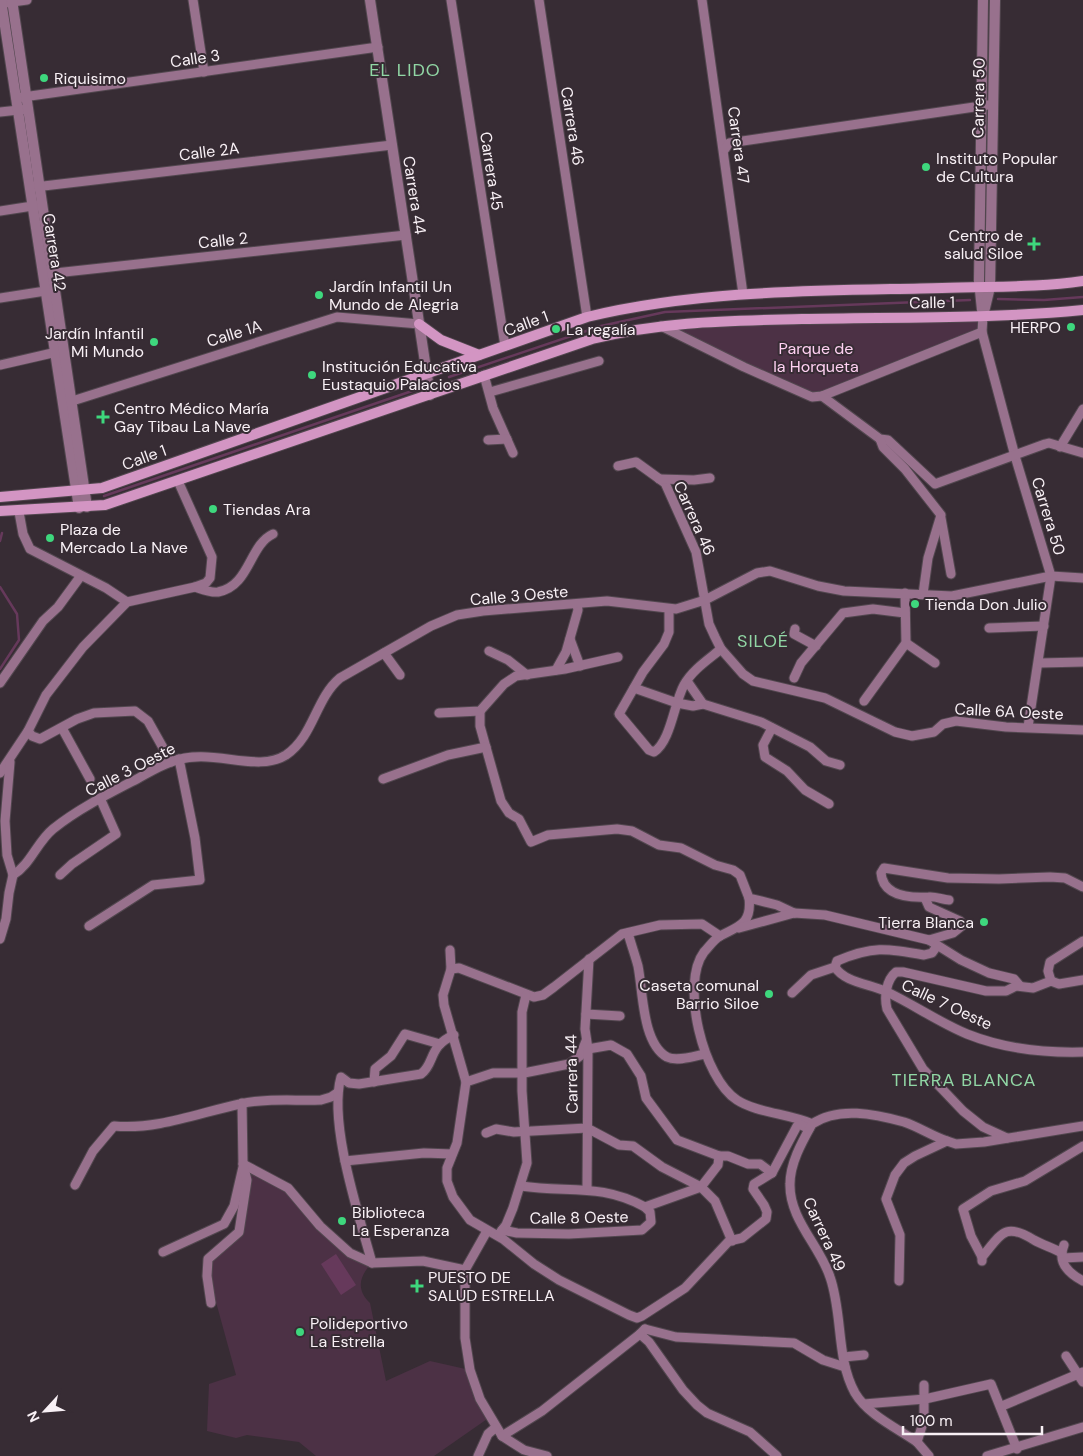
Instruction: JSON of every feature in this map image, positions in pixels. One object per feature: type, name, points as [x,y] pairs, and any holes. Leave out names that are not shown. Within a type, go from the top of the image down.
[{"type":"main road","name":"Calle 1","points":[[0,497],[102,488],[587,317],[634,306],[743,294],[1083,281]]},
{"type":"main road","name":"Calle 1","points":[[0,512],[83,508],[105,505],[592,339],[659,325],[704,321],[982,316],[1083,310]]},
{"type":"main road","points":[[420,324],[441,340],[479,355]]},
{"type":"street","points":[[1,2],[27,0]]},
{"type":"street","points":[[193,0],[204,72]]},
{"type":"street","name":"Carrera 44","points":[[370,0],[430,395]]},
{"type":"street","name":"Carrera 45","points":[[451,0],[505,346]]},
{"type":"street","name":"Carrera 46","points":[[539,0],[587,317]]},
{"type":"street","name":"Carrera 47","points":[[702,0],[725,144],[743,294]]},
{"type":"street","name":"Carrera 50","points":[[983,0],[980,106],[979,286],[982,332],[1015,456],[1051,576],[1040,663],[1028,727]]},
{"type":"street","name":"Carrera 50","points":[[982,316],[990,286],[995,0]]},
{"type":"street","name":"Carrera 42","points":[[12,1],[16,26],[21,97],[83,508]]},
{"type":"street","name":"Carrera 42","points":[[1,2],[2,28],[21,97]]},
{"type":"street","points":[[2,28],[16,26]]},
{"type":"street","name":"Calle 3","points":[[21,97],[378,47]]},
{"type":"street","points":[[725,144],[993,104]]},
{"type":"street","points":[[0,112],[23,109]]},
{"type":"street","name":"Calle 2A","points":[[35,187],[392,145]]},
{"type":"street","points":[[0,211],[37,205]]},
{"type":"street","name":"Calle 2","points":[[48,274],[406,235]]},
{"type":"street","points":[[0,298],[50,291]]},
{"type":"street","name":"Calle 1A","points":[[67,402],[337,317],[420,324]]},
{"type":"street","points":[[659,325],[744,367],[812,397],[822,396],[982,332]]},
{"type":"street","points":[[0,364],[59,352]]},
{"type":"street","points":[[490,392],[599,361]]},
{"type":"street","points":[[484,376],[493,408],[513,453]]},
{"type":"street","points":[[822,396],[880,439],[888,440],[935,484],[1045,444],[1083,453]]},
{"type":"street","points":[[1060,447],[1083,409]]},
{"type":"street","points":[[488,440],[507,439]]},
{"type":"street","points":[[880,439],[883,447],[905,469],[941,515],[951,574]]},
{"type":"street","name":"Carrera 46","points":[[618,466],[636,462],[665,483],[696,552],[709,624],[721,649]]},
{"type":"street","points":[[659,479],[694,480],[710,478]]},
{"type":"street","points":[[0,773],[28,731],[46,695],[76,655],[127,602],[194,587],[206,583],[210,578],[212,557],[178,481]]},
{"type":"street","points":[[19,512],[23,534],[30,549],[80,577],[106,588],[127,602]]},
{"type":"street","points":[[922,594],[928,558],[941,515]]},
{"type":"street","points":[[194,587],[216,593],[228,588],[246,571],[262,540],[273,534]]},
{"type":"street","name":"Calle 3 Oeste","points":[[13,875],[32,856],[51,830],[100,798],[175,760],[210,755],[253,763],[273,761],[284,756],[296,748],[334,683],[355,668],[431,626],[457,616],[483,611],[619,601],[676,609],[705,600],[757,573],[770,571],[818,586],[844,591],[952,596],[1051,576],[1083,578]]},
{"type":"street","points":[[0,683],[43,622],[58,607],[80,577]]},
{"type":"street","points":[[876,610],[877,593]]},
{"type":"street","points":[[864,702],[906,643],[904,593]]},
{"type":"street","points":[[556,670],[570,639],[578,610],[577,605]]},
{"type":"street","points":[[669,609],[669,632],[664,644],[634,688],[619,715],[654,752],[666,735],[687,681],[721,649]]},
{"type":"street","points":[[794,678],[801,663],[843,614],[876,610],[905,613]]},
{"type":"street","points":[[989,628],[1044,626]]},
{"type":"street","points":[[795,629],[794,634],[816,646]]},
{"type":"street","points":[[570,639],[580,666]]},
{"type":"street","points":[[906,643],[935,662]]},
{"type":"street","name":"Calle 6A Oeste","points":[[721,649],[753,681],[824,698],[895,732],[920,736],[934,732],[943,724],[956,721],[1006,727],[1083,730]]},
{"type":"street","points":[[489,651],[508,660],[527,675]]},
{"type":"street","points":[[384,653],[400,675]]},
{"type":"street","points":[[618,657],[510,679],[480,711],[480,726],[501,801],[509,813],[519,819],[531,842],[548,835],[617,829],[632,831],[659,845],[681,848],[715,865],[733,870],[740,875],[749,898],[747,917],[739,928]]},
{"type":"street","points":[[1040,663],[1083,662]]},
{"type":"street","points":[[687,681],[704,704]]},
{"type":"street","points":[[634,688],[677,704],[693,706],[704,704],[761,722],[810,747],[826,761],[840,766]]},
{"type":"street","points":[[28,731],[32,736],[40,739],[77,719],[94,713],[136,711],[148,721],[175,760],[195,838],[200,880],[153,885],[89,926]]},
{"type":"street","points":[[439,713],[480,711]]},
{"type":"street","points":[[62,728],[90,779]]},
{"type":"street","points":[[772,728],[763,745],[765,757],[787,771],[805,790],[829,804]]},
{"type":"street","points":[[383,779],[448,755],[486,747]]},
{"type":"street","points":[[0,939],[6,919],[13,875],[7,855],[5,821],[10,759]]},
{"type":"street","points":[[60,875],[72,864],[116,834],[100,798]]},
{"type":"street","points":[[949,900],[930,896],[925,898],[902,896],[893,892],[884,883],[881,874],[884,868],[948,878],[999,879],[1050,876],[1065,878],[1083,887]]},
{"type":"street","points":[[749,898],[777,904],[794,913]]},
{"type":"street","points":[[925,898],[929,907],[960,921],[963,925],[953,933],[929,940]]},
{"type":"street","points":[[811,1126],[738,1101],[714,1075],[705,1054],[698,1023],[696,971],[699,960],[720,936],[739,928],[794,913],[825,915],[929,940],[948,954],[990,973],[1014,979],[1020,986]]},
{"type":"street","points":[[451,969],[459,968],[534,997],[543,995],[582,967],[612,940],[628,932],[660,925],[702,924],[720,936]]},
{"type":"street","points":[[628,932],[638,966],[645,1015],[654,1044],[667,1057],[673,1059],[705,1054]]},
{"type":"street","points":[[1051,981],[1048,971],[1050,962],[1083,941]]},
{"type":"street","points":[[792,993],[811,976],[834,967],[837,961],[860,951],[871,949],[924,955],[932,953],[937,946]]},
{"type":"street","points":[[450,950],[451,969],[443,994],[446,1013],[454,1035],[466,1087],[457,1143],[447,1168],[447,1181],[453,1197],[470,1220],[487,1231],[500,1233],[559,1280],[637,1318],[649,1342],[683,1390],[697,1405],[707,1413],[750,1432],[778,1456]]},
{"type":"street","name":"Carrera 44","points":[[587,1189],[586,1014],[589,959]]},
{"type":"street","name":"Calle 7 Oeste","points":[[834,967],[839,973],[848,978],[886,992],[967,1034],[995,1043],[1064,1052],[1083,1052]]},
{"type":"street","points":[[1008,1138],[982,1127],[924,1069],[887,1009],[886,992],[893,975],[910,973],[986,991],[1006,991],[1020,986],[1033,988],[1051,981],[1059,984],[1083,980]]},
{"type":"street","points":[[500,1233],[506,1225],[521,1186],[527,1163],[522,1091],[524,1073],[522,1012],[526,995]]},
{"type":"street","points":[[586,1014],[620,1016]]},
{"type":"street","points":[[374,1082],[375,1069],[391,1056],[405,1034],[440,1044]]},
{"type":"street","points":[[372,1263],[345,1161],[336,1093],[341,1077],[349,1083],[374,1082],[421,1074],[428,1067],[431,1056],[440,1044],[454,1035]]},
{"type":"street","points":[[466,1087],[493,1073],[524,1073],[569,1064],[580,1056],[587,1045],[611,1045],[627,1054],[641,1076],[650,1104],[677,1140],[741,1162],[764,1165],[772,1173]]},
{"type":"street","points":[[75,1185],[93,1150],[114,1126],[130,1128],[162,1123],[242,1103],[321,1100],[331,1098],[336,1093]]},
{"type":"street","points":[[163,1252],[224,1224],[234,1206],[243,1164],[242,1103]]},
{"type":"street","points":[[637,1318],[677,1295],[729,1241],[742,1238],[766,1219],[767,1212],[753,1189],[754,1184],[759,1179],[772,1173],[797,1126],[811,1126],[835,1113],[864,1115],[904,1122],[947,1142],[965,1143],[1083,1126]]},
{"type":"street","name":"Carrera 49","points":[[811,1126],[791,1172],[792,1202],[799,1220],[822,1258],[834,1290],[845,1367],[856,1394],[864,1404],[872,1412],[917,1442],[929,1456]]},
{"type":"street","points":[[980,1142],[982,1127]]},
{"type":"street","points":[[486,1133],[496,1129],[561,1131],[587,1128],[618,1145],[633,1146],[662,1167],[698,1185],[714,1201],[732,1241]]},
{"type":"street","points":[[899,1281],[900,1234],[886,1199],[889,1188],[895,1175],[904,1164],[915,1156],[947,1142]]},
{"type":"street","points":[[1083,1146],[1025,1181],[991,1191],[963,1209],[971,1236],[982,1260],[1005,1232],[1011,1230],[1026,1233],[1034,1240],[1063,1252],[1083,1257]]},
{"type":"street","points":[[345,1161],[424,1153],[452,1154]]},
{"type":"street","points":[[698,1185],[718,1165],[724,1156]]},
{"type":"street","points":[[243,1164],[288,1188],[320,1226],[350,1253],[372,1263],[423,1261],[464,1270]]},
{"type":"street","points":[[211,1302],[206,1276],[208,1259],[239,1232],[247,1180],[243,1164]]},
{"type":"street","name":"Calle 8 Oeste","points":[[500,1233],[569,1234],[642,1230],[651,1222],[650,1212],[645,1207],[698,1185]]},
{"type":"street","points":[[521,1186],[548,1190],[587,1189],[616,1193],[645,1207]]},
{"type":"street","points":[[487,1231],[464,1270],[465,1338],[470,1370],[480,1399],[502,1436],[524,1450],[547,1456]]},
{"type":"street","points":[[1063,1252],[1062,1264],[1067,1270],[1083,1281]]},
{"type":"street","points":[[502,1436],[542,1411],[642,1331],[676,1337],[794,1343],[823,1360],[845,1367]]},
{"type":"street","points":[[844,1357],[864,1355]]},
{"type":"street","points":[[1002,1406],[1082,1376],[1066,1356]]},
{"type":"street","points":[[864,1404],[925,1399],[978,1387],[986,1383],[991,1384],[1002,1406],[1003,1414],[1017,1449]]},
{"type":"street","points":[[917,1442],[922,1432],[925,1399],[924,1384]]},
{"type":"street","points":[[987,1456],[1004,1454],[1083,1427]]},
{"type":"street","points":[[478,1456],[488,1434],[496,1428]]},
{"type":"green space","name":"Parque de la Horqueta","points":[[983,316],[982,332],[812,397],[659,325]]},
{"type":"green space","name":"Polideportivo La Estrella","points":[[243,1164],[288,1188],[350,1253],[372,1263],[364,1273],[361,1288],[370,1303],[386,1381],[430,1361],[470,1370],[490,1417],[434,1456],[316,1456],[299,1442],[247,1435],[236,1438],[207,1431],[209,1384],[236,1375],[216,1302],[211,1303],[208,1259],[239,1232]]},
{"type":"shaded area","points":[[336,1254],[356,1285],[341,1295],[321,1264]]},
{"type":"waterway","points":[[998,299],[1044,300],[1083,297]]},
{"type":"waterway","points":[[449,377],[601,326],[665,312],[970,300]]},
{"type":"waterway","points":[[104,496],[415,390]]},
{"type":"waterway","points":[[0,541],[2,533]]},
{"type":"waterway","points":[[0,587],[17,614],[19,640],[0,669]]},
{"type":"place","name":"Riquisimo","points":[[44,78]]},
{"type":"place","name":"Instituto Popular de Cultura","points":[[926,167]]},
{"type":"place","name":"Centro de salud Siloe","points":[[1034,244]]},
{"type":"place","name":"Jardín Infantil Un Mundo de Alegria","points":[[319,295]]},
{"type":"place","name":"HERPO","points":[[1071,327]]},
{"type":"place","name":"La regalía","points":[[556,329]]},
{"type":"place","name":"Jardín Infantil Mi Mundo","points":[[154,342]]},
{"type":"place","name":"Institución Educativa Eustaquio Palacios","points":[[312,375]]},
{"type":"place","name":"Centro Médico María Gay Tibau La Nave","points":[[103,417]]},
{"type":"place","name":"Tiendas Ara","points":[[213,509]]},
{"type":"place","name":"Plaza de Mercado La Nave","points":[[50,538]]},
{"type":"place","name":"Tienda Don Julio","points":[[915,604]]},
{"type":"place","name":"Tierra Blanca","points":[[984,922]]},
{"type":"place","name":"Caseta comunal Barrio Siloe","points":[[769,994]]},
{"type":"place","name":"Biblioteca La Esperanza","points":[[342,1221]]},
{"type":"place","name":"PUESTO DE SALUD ESTRELLA","points":[[417,1286]]},
{"type":"place","name":"Polideportivo La Estrella","points":[[300,1332]]},
{"type":"district","name":"EL LIDO","points":[[405,70]]},
{"type":"district","name":"SILOÉ","points":[[763,641]]},
{"type":"district","name":"TIERRA BLANCA","points":[[964,1080]]}]
